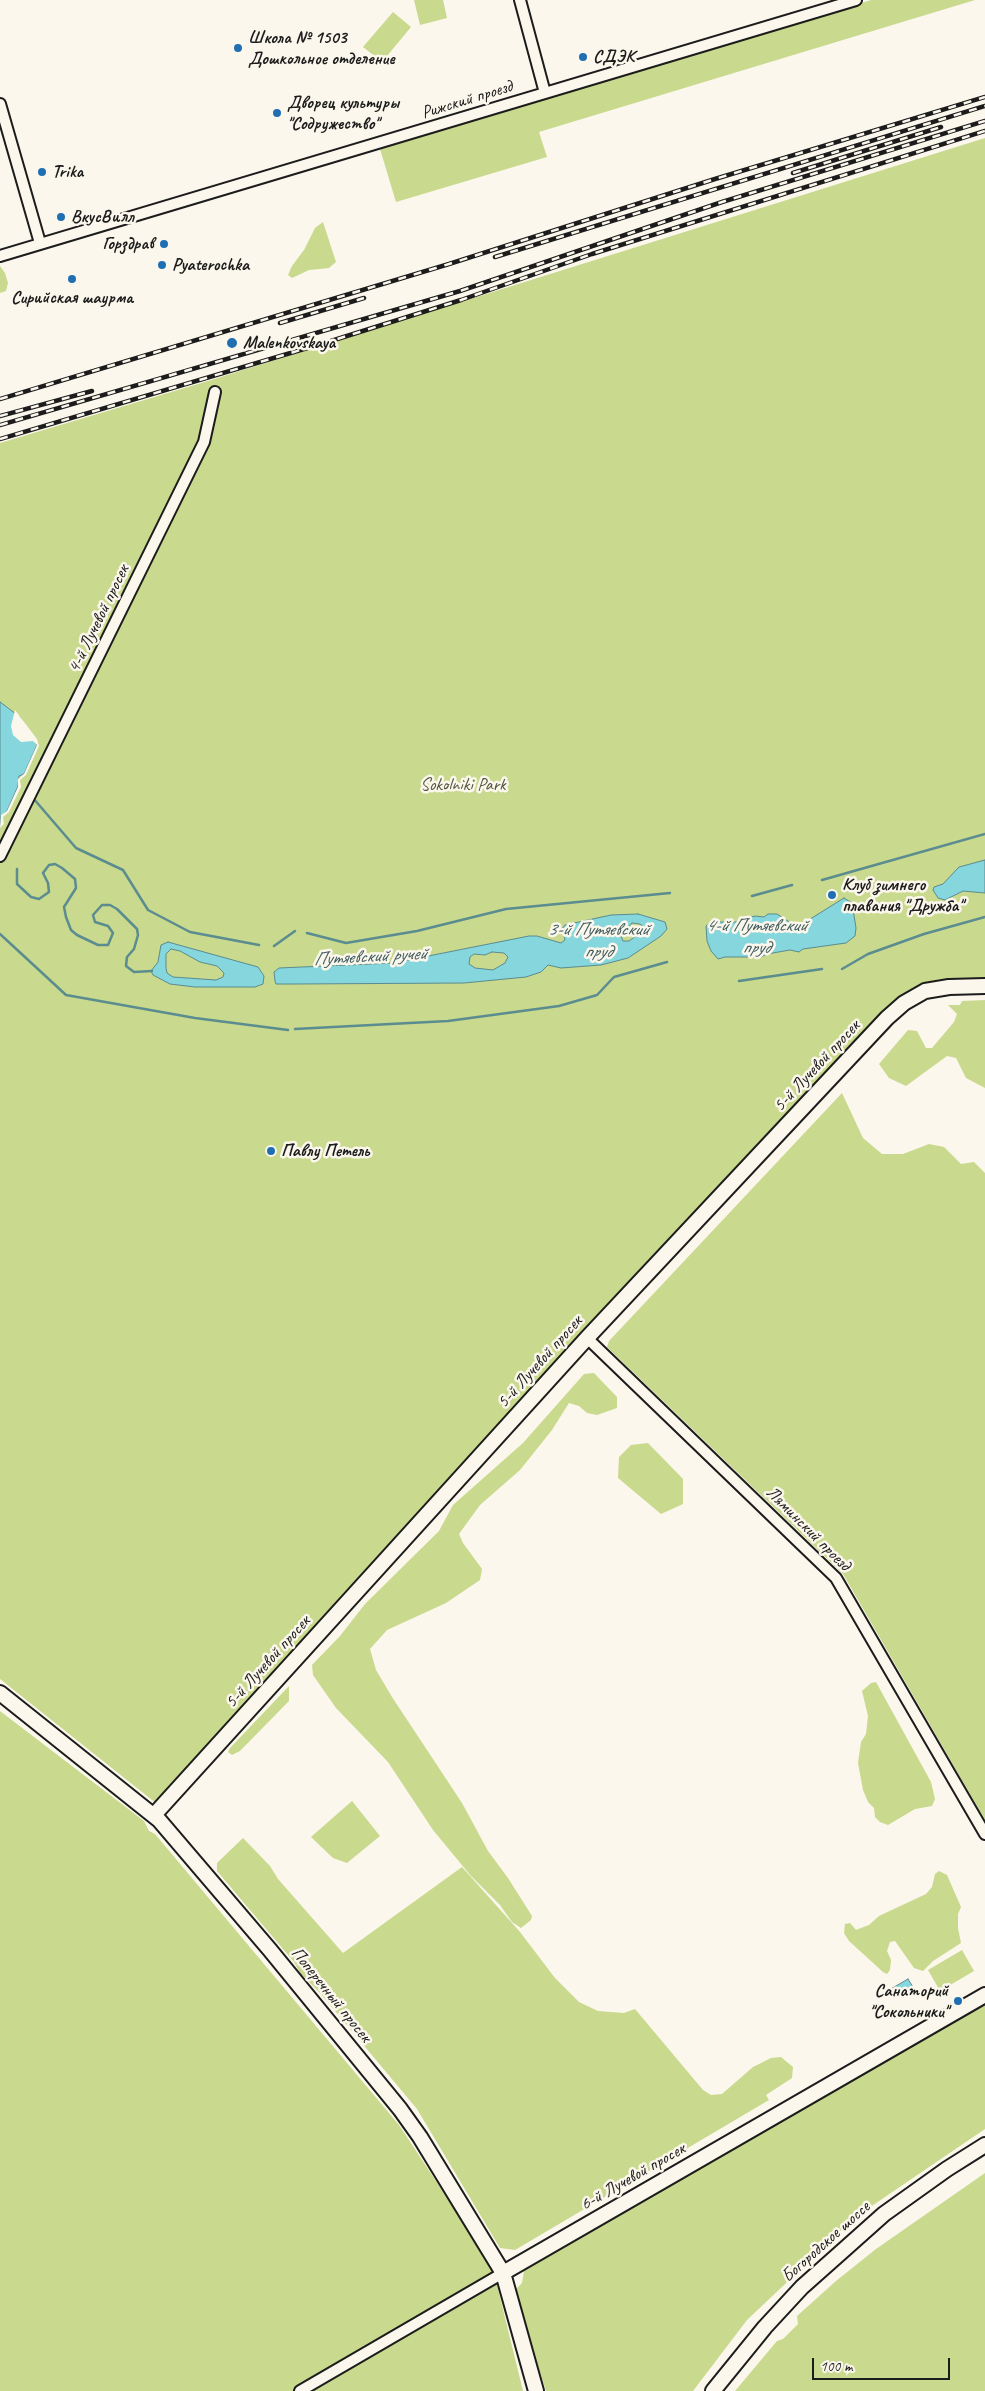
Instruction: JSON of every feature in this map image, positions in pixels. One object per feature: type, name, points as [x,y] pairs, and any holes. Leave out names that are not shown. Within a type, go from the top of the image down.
[{"type":"street","points":[[520,0],[545,93]]},
{"type":"street","name":"Рижский проезд","points":[[0,256],[856,0]]},
{"type":"street","points":[[0,104],[40,243]]},
{"type":"street","name":"4-й Лучевой просек","points":[[0,856],[204,442],[215,392]]},
{"type":"street","name":"5-й Лучевой просек","points":[[154,1815],[587,1338],[887,1018],[904,1003],[925,991],[949,987],[985,986]]},
{"type":"street","name":"Ляминский проезд","points":[[587,1338],[836,1578],[985,1834]]},
{"type":"street","name":"Поперечный просек","points":[[0,1694],[154,1815],[270,1950],[400,2109],[425,2145],[502,2273],[536,2391]]},
{"type":"street","name":"6-й Лучевой просек","points":[[300,2391],[985,1995]]},
{"type":"street","name":"Богородское шоссе","points":[[714,2391],[765,2327],[802,2288],[847,2247],[884,2214],[947,2169],[985,2145]]},
{"type":"green space","points":[[414,0],[443,0],[447,18],[420,25]]},
{"type":"green space","points":[[871,0],[975,0],[539,132],[547,157],[396,202],[380,149]]},
{"type":"green space","points":[[393,12],[411,27],[382,62],[363,47]]},
{"type":"green space","name":"Sokolniki Park","points":[[985,138],[985,981],[936,983],[915,988],[895,1000],[157,1804],[0,1679],[0,443],[208,381]]},
{"type":"green space","points":[[323,222],[336,262],[329,268],[309,270],[292,278],[288,275],[292,266],[304,250],[315,228]]},
{"type":"green space","points":[[0,266],[5,273],[8,283],[6,291],[0,293]]},
{"type":"green space","points":[[985,1000],[985,1088],[966,1078],[956,1058],[947,1056],[906,1086],[889,1078],[879,1064],[908,1030],[917,1031],[926,1048],[932,1048],[954,1022],[957,1014],[948,1005],[960,1005],[962,1001]]},
{"type":"green space","points":[[842,1093],[863,1138],[882,1154],[903,1154],[929,1144],[944,1147],[961,1164],[974,1162],[985,1173],[985,1820],[843,1574],[607,1347],[609,1341]]},
{"type":"green space","points":[[594,1373],[617,1397],[617,1408],[597,1415],[587,1413],[579,1406],[569,1403],[552,1430],[520,1470],[480,1505],[459,1534],[463,1543],[482,1569],[480,1580],[446,1603],[387,1630],[370,1649],[376,1670],[392,1697],[462,1803],[488,1851],[532,1916],[531,1920],[521,1928],[512,1922],[500,1905],[471,1876],[433,1830],[388,1762],[336,1708],[313,1675],[312,1665],[340,1636],[365,1604],[439,1531],[453,1505],[523,1443],[584,1374]]},
{"type":"green space","points":[[648,1443],[683,1479],[683,1504],[661,1514],[618,1478],[619,1457],[631,1445]]},
{"type":"green space","points":[[876,1682],[931,1782],[935,1799],[932,1806],[915,1809],[888,1825],[880,1822],[875,1817],[874,1808],[868,1802],[863,1790],[858,1763],[861,1742],[866,1734],[868,1716],[862,1691],[871,1683]]},
{"type":"green space","points":[[289,1686],[289,1701],[240,1751],[232,1755],[228,1752],[230,1748]]},
{"type":"green space","points":[[0,1711],[144,1821],[149,1831],[155,1834],[399,2125],[486,2257],[495,2277],[523,2391],[0,2391]]},
{"type":"green space","points":[[352,1801],[380,1836],[347,1863],[333,1858],[311,1837]]},
{"type":"green space","points":[[243,1838],[270,1866],[278,1879],[343,1953],[462,1867],[520,1932],[555,1978],[579,2002],[598,2011],[624,2013],[635,2009],[703,2090],[711,2095],[722,2094],[753,2067],[771,2058],[781,2057],[793,2067],[792,2078],[766,2095],[769,2100],[515,2250],[500,2248],[417,2109],[320,1993],[300,1973],[294,1962],[217,1871],[217,1863]]},
{"type":"green space","points":[[939,1871],[947,1875],[961,1907],[958,1914],[958,1928],[961,1943],[933,1961],[923,1971],[914,1968],[895,1941],[890,1942],[887,1951],[891,1960],[890,1970],[887,1974],[883,1972],[849,1941],[844,1933],[845,1924],[850,1923],[856,1930],[869,1925],[879,1916],[926,1894],[932,1887],[935,1874]]},
{"type":"green space","points":[[962,1950],[974,1971],[940,1991],[928,1970]]},
{"type":"green space","points":[[985,2002],[985,2129],[857,2216],[747,2320],[693,2391],[546,2391],[514,2291],[522,2283],[524,2271]]},
{"type":"green space","points":[[985,2173],[985,2391],[735,2391],[777,2341],[783,2339],[798,2324],[797,2316],[836,2281],[876,2249]]},
{"type":"water","points":[[0,702],[20,717],[37,745],[24,774],[19,776],[18,786],[7,811],[1,816],[0,826]]},
{"type":"water","points":[[985,860],[985,893],[963,891],[945,900],[938,898],[933,890],[934,887],[943,884],[959,867]]},
{"type":"water","name":"4-й Путяевский пруд","points":[[844,898],[852,903],[856,928],[855,936],[846,943],[803,949],[799,952],[790,950],[767,954],[761,957],[725,957],[718,959],[711,951],[707,941],[706,926],[712,921],[732,923],[755,916],[764,917],[768,914],[777,914],[799,928]]},
{"type":"water","name":"3-й Путяевский пруд","points":[[638,914],[665,922],[667,929],[661,936],[628,958],[601,965],[561,968],[548,965],[541,972],[526,977],[464,983],[276,984],[275,981],[274,972],[279,968],[393,963],[529,936],[537,936],[561,943],[565,940],[562,929],[565,925],[611,915]],"holes":[[[632,923],[640,924],[646,929],[629,941],[623,941],[621,936]],[[492,952],[504,953],[508,957],[505,963],[493,970],[475,968],[469,964],[470,957],[474,954],[485,955]]]},
{"type":"water","points":[[168,942],[258,967],[264,976],[263,984],[255,987],[195,987],[170,984],[153,975],[151,971],[158,962],[161,945]],"holes":[[[171,949],[180,951],[200,962],[217,966],[224,973],[223,977],[216,980],[173,977],[167,973],[166,954]]]},
{"type":"water","points":[[908,1979],[913,1987],[893,1998],[889,1990]]},
{"type":"pier","points":[[15,710],[37,739],[39,746],[26,775],[20,780],[21,787],[9,812],[3,817],[4,824],[0,828],[1,815],[7,811],[18,787],[18,779],[24,774],[37,745],[33,741],[21,742],[13,735],[11,726]]},
{"type":"waterway","points":[[33,798],[76,848],[123,870],[148,910],[190,932],[259,945]]},
{"type":"waterway","points":[[822,880],[985,834]]},
{"type":"waterway","name":"Путяевский ручей","points":[[17,869],[17,884],[31,897],[39,899],[49,892],[48,883],[43,873],[49,865],[55,864],[75,879],[76,888],[64,907],[66,917],[71,930],[98,945],[108,945],[113,933],[108,926],[95,922],[93,915],[102,905],[110,905],[117,909],[137,929],[138,935],[134,949],[127,957],[126,966],[134,972],[152,971]]},
{"type":"waterway","points":[[752,896],[792,885]]},
{"type":"waterway","points":[[307,933],[346,943],[417,931],[506,909],[670,893]]},
{"type":"waterway","points":[[842,969],[868,954],[924,934],[985,917]]},
{"type":"waterway","points":[[274,946],[295,931]]},
{"type":"waterway","points":[[0,934],[66,995],[195,1018],[288,1030]]},
{"type":"waterway","points":[[295,1029],[448,1021],[559,1006],[597,995],[614,977],[667,962]]},
{"type":"waterway","points":[[739,981],[822,969]]},
{"type":"railway","points":[[0,399],[449,264],[715,179],[985,97]]},
{"type":"railway","points":[[495,257],[985,106]]},
{"type":"railway","points":[[0,425],[460,291],[722,202],[985,121]]},
{"type":"railway","points":[[793,173],[941,127]]},
{"type":"railway","points":[[0,439],[331,341],[461,300],[592,254],[985,131]]},
{"type":"railway","points":[[280,323],[364,298]]},
{"type":"railway","points":[[0,416],[92,391]]},
{"type":"place","name":"Школа № 1503 Дошкольное отделение","points":[[238,48]]},
{"type":"place","name":"СДЭК","points":[[583,57]]},
{"type":"place","name":"Дворец культуры \"Содружество\"","points":[[277,113]]},
{"type":"place","name":"Trika","points":[[42,172]]},
{"type":"place","name":"ВкусВилл","points":[[61,217]]},
{"type":"place","name":"Горздрав","points":[[164,244]]},
{"type":"place","name":"Pyaterochka","points":[[162,265]]},
{"type":"place","name":"Сирийская шаурма","points":[[72,279]]},
{"type":"place","name":"Malenkovskaya","points":[[232,343]]},
{"type":"place","name":"Клуб зимнего плавания \"Дружба\"","points":[[832,895]]},
{"type":"place","name":"Павлу Петель","points":[[271,1151]]},
{"type":"place","name":"Санаторий \"Сокольники\"","points":[[958,2001]]}]
